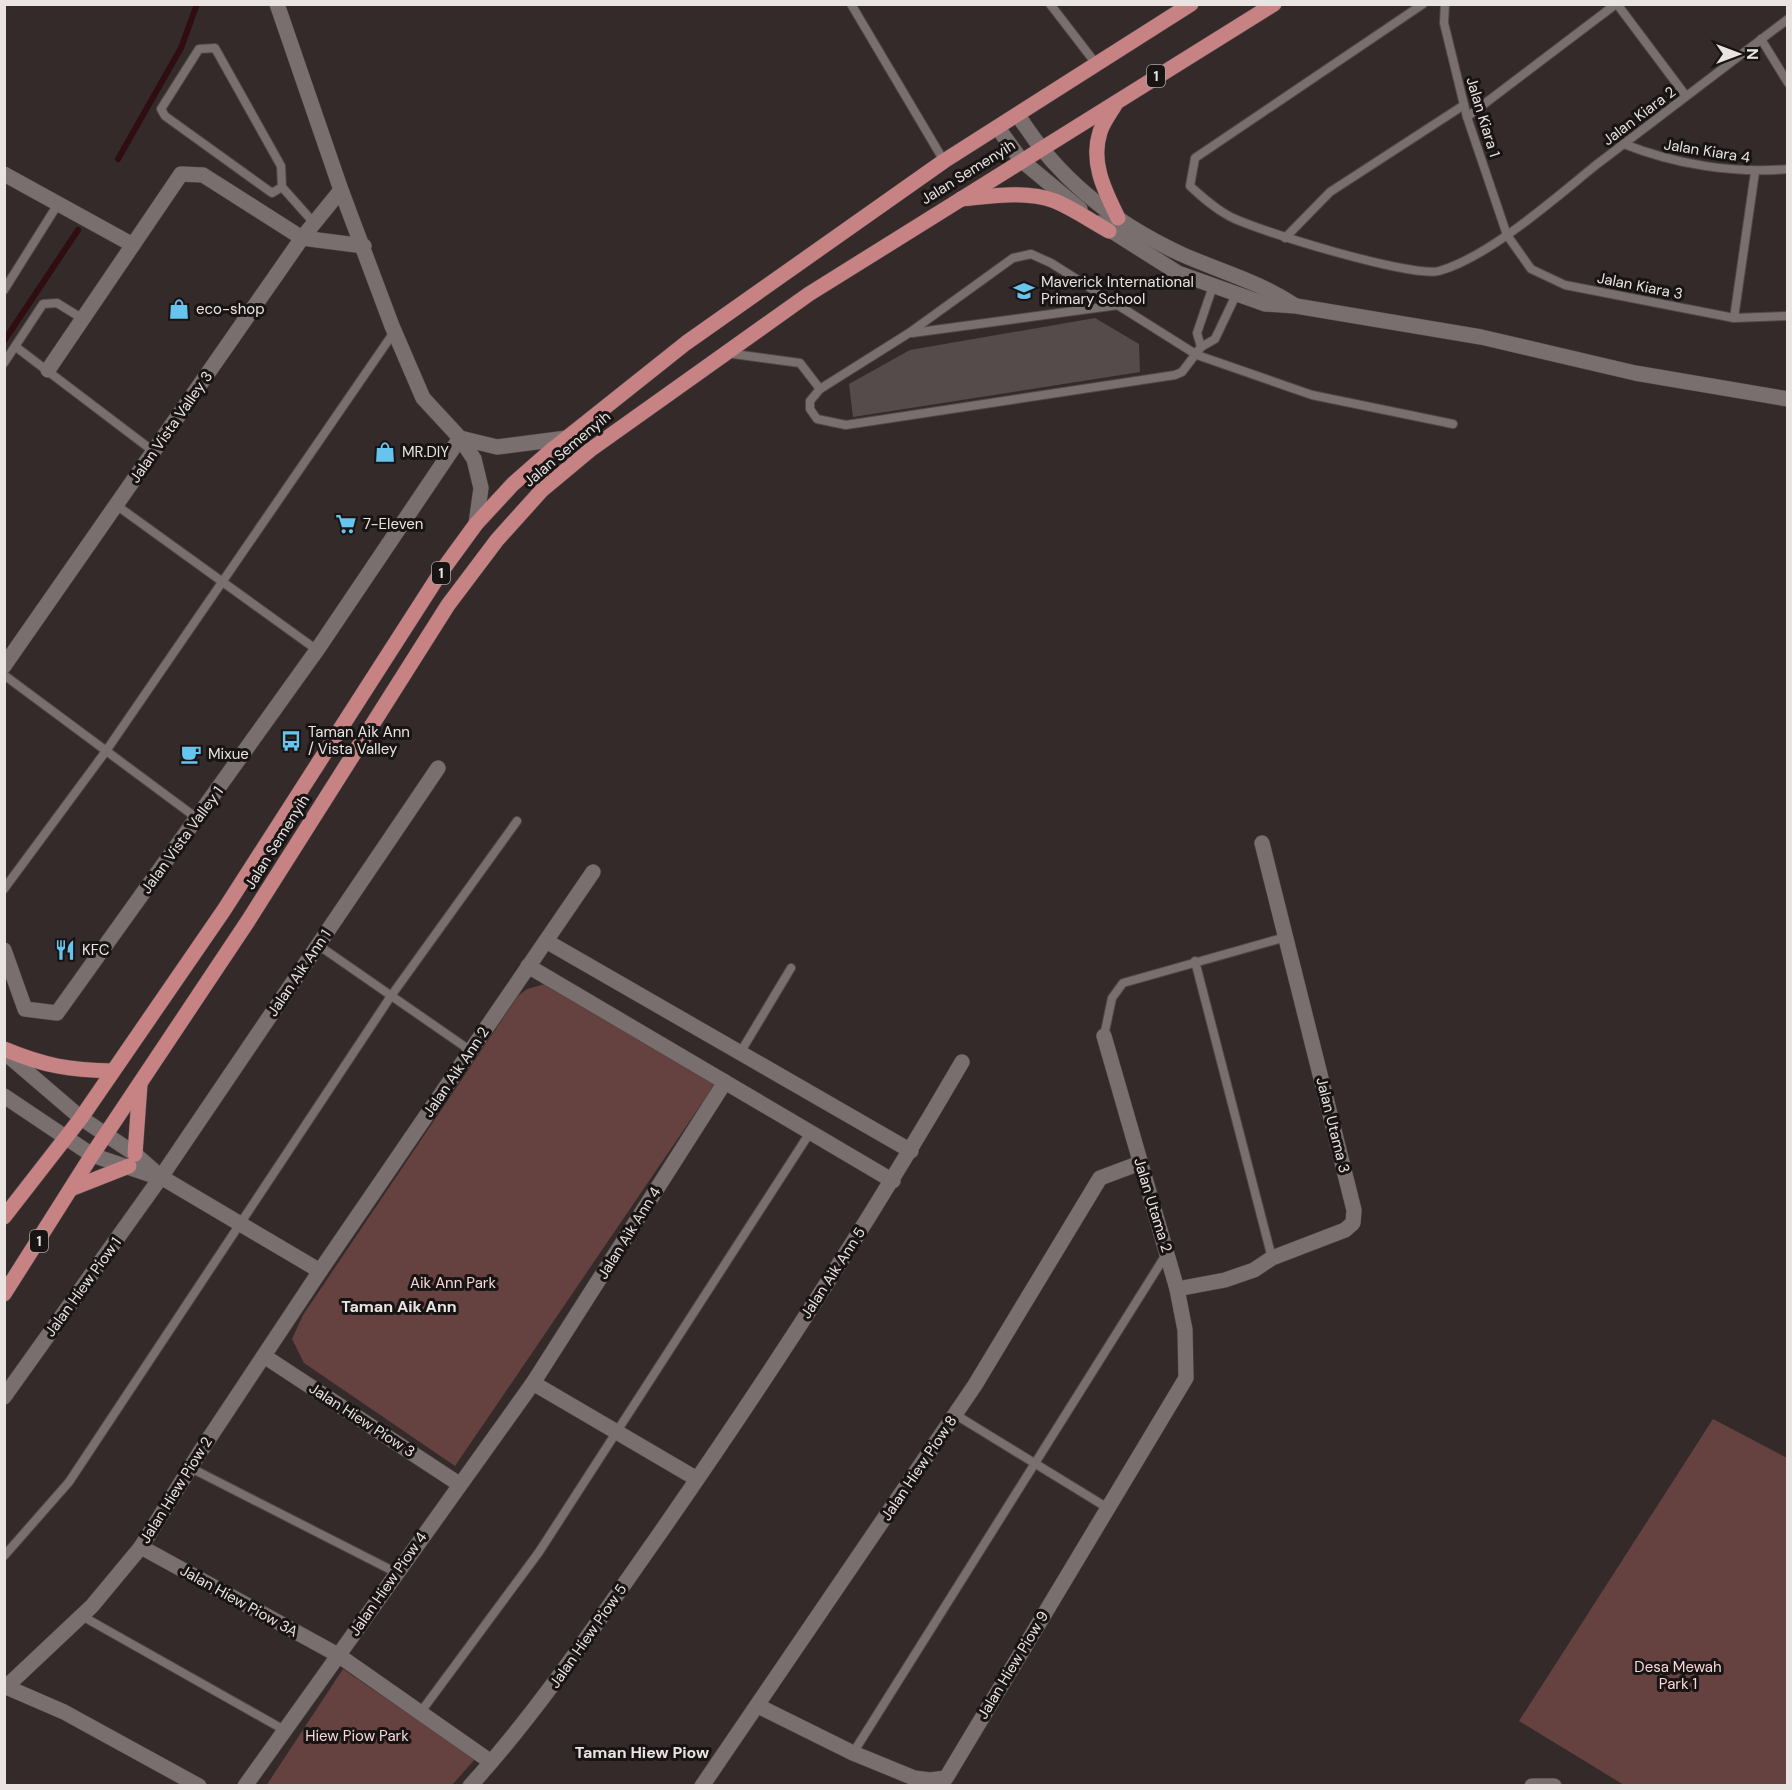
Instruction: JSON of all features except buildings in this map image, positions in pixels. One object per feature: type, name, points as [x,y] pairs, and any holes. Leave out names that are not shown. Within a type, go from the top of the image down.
[{"type":"main road","name":"Jalan Semenyih","points":[[4,1216],[81,1118],[224,910],[441,572],[476,524],[513,484],[686,344],[944,161],[1191,4]]},
{"type":"main road","name":"Jalan Semenyih","points":[[4,1294],[105,1135],[248,921],[448,605],[497,540],[542,490],[590,450],[723,353],[809,294],[1039,148],[1274,4]]},
{"type":"main road","points":[[1114,224],[1096,161],[1100,131],[1118,100]]},
{"type":"main road","points":[[957,200],[999,195],[1035,196],[1114,224]]},
{"type":"main road","points":[[4,1050],[42,1064],[74,1070],[113,1071]]},
{"type":"main road","points":[[73,1188],[132,1160],[140,1084]]},
{"type":"street","points":[[277,4],[341,190],[364,246],[394,332],[423,398],[460,438],[474,459],[481,488],[476,524]]},
{"type":"street","points":[[1018,115],[1039,148],[1114,224],[1269,289],[1296,306]]},
{"type":"street","points":[[999,128],[1021,160],[1114,224],[1178,273],[1236,295],[1265,304],[1296,306],[1481,337],[1635,373],[1788,399]]},
{"type":"street","points":[[4,174],[133,245]]},
{"type":"street","points":[[48,370],[181,174],[203,175],[302,238],[364,246]]},
{"type":"street","name":"Jalan Vista Valley 3","points":[[4,666],[302,238],[341,190]]},
{"type":"street","points":[[460,438],[497,447],[567,438]]},
{"type":"street","name":"Jalan Vista Valley 1","points":[[4,950],[25,1009],[57,1013],[317,650],[460,438]]},
{"type":"street","name":"Jalan Aik Ann 1","points":[[161,1177],[438,768]]},
{"type":"street","name":"Jalan Utama 3","points":[[1177,1288],[1225,1280],[1254,1270],[1272,1258],[1346,1230],[1353,1223],[1354,1210],[1262,843]]},
{"type":"street","name":"Jalan Aik Ann 2","points":[[320,1271],[593,872]]},
{"type":"street","points":[[546,941],[910,1151]]},
{"type":"street","points":[[528,966],[812,1131],[893,1181]]},
{"type":"street","name":"Jalan Utama 2","points":[[1104,1036],[1177,1288],[1185,1330],[1186,1378]]},
{"type":"street","points":[[4,1050],[132,1160],[320,1271]]},
{"type":"street","name":"Jalan Aik Ann 5","points":[[697,1479],[893,1181],[962,1062]]},
{"type":"street","name":"Jalan Aik Ann 4","points":[[533,1383],[725,1082]]},
{"type":"street","points":[[4,1096],[92,1155],[132,1160]]},
{"type":"street","name":"Jalan Hiew Piow 8","points":[[702,1785],[956,1415],[1100,1178],[1140,1163]]},
{"type":"street","name":"Jalan Hiew Piow 1","points":[[4,1397],[161,1177]]},
{"type":"street","name":"Jalan Hiew Piow 2","points":[[5,1687],[82,1616],[141,1547],[320,1271]]},
{"type":"street","name":"Jalan Hiew Piow 3","points":[[264,1356],[459,1484]]},
{"type":"street","name":"Jalan Hiew Piow 9","points":[[758,1706],[853,1753],[914,1778],[930,1780],[946,1778],[1106,1507],[1186,1378]]},
{"type":"street","points":[[533,1383],[697,1479]]},
{"type":"street","name":"Jalan Hiew Piow 4","points":[[245,1785],[286,1731],[395,1572],[533,1383]]},
{"type":"street","name":"Jalan Hiew Piow 5","points":[[470,1785],[543,1700],[697,1479]]},
{"type":"street","name":"Jalan Hiew Piow 3A","points":[[141,1547],[338,1655],[491,1762]]},
{"type":"street","points":[[5,1687],[64,1712],[199,1785]]},
{"type":"street","points":[[1532,1785],[1554,1785]]},
{"type":"lane","points":[[851,4],[944,161]]},
{"type":"lane","points":[[1050,4],[1097,65]]},
{"type":"lane","name":"Jalan Kiara 2","points":[[1423,4],[1195,158],[1190,186],[1208,203],[1231,217],[1285,238],[1404,269],[1437,272],[1507,235],[1788,19]]},
{"type":"lane","name":"Jalan Kiara 1","points":[[1445,4],[1444,23],[1467,117],[1507,235]]},
{"type":"lane","points":[[1467,117],[1616,4],[1686,96]]},
{"type":"lane","points":[[1761,39],[1788,83]]},
{"type":"lane","points":[[282,187],[272,193],[165,116],[161,109],[199,49],[215,48],[281,166],[282,187],[314,223]]},
{"type":"lane","points":[[1285,238],[1330,192],[1464,105]]},
{"type":"lane","name":"Jalan Kiara 4","points":[[1624,144],[1654,156],[1755,172],[1788,169]]},
{"type":"lane","points":[[1734,318],[1755,172]]},
{"type":"lane","points":[[4,290],[58,204]]},
{"type":"lane","name":"Jalan Kiara 3","points":[[1507,235],[1531,268],[1564,285],[1734,318],[1788,316]]},
{"type":"lane","points":[[1236,295],[1215,339],[1199,351],[1182,372],[1175,375],[846,425],[817,419],[810,409],[810,401],[820,389],[909,333],[1013,258],[1031,254],[1051,263],[1118,305],[1199,351],[1312,395],[1453,424]]},
{"type":"lane","points":[[1199,351],[1197,333],[1213,286]]},
{"type":"lane","points":[[4,363],[43,304],[57,303],[83,319]]},
{"type":"lane","points":[[909,333],[1118,305]]},
{"type":"lane","points":[[4,889],[106,751],[221,580],[394,332]]},
{"type":"lane","points":[[15,346],[153,451]]},
{"type":"lane","points":[[723,353],[800,363],[820,389]]},
{"type":"lane","points":[[116,504],[317,650]]},
{"type":"lane","points":[[4,675],[198,819]]},
{"type":"lane","points":[[4,1556],[69,1482],[392,996],[517,821]]},
{"type":"lane","points":[[1104,1036],[1112,998],[1123,983],[1286,937]]},
{"type":"lane","points":[[318,945],[471,1051]]},
{"type":"lane","points":[[1195,962],[1272,1258]]},
{"type":"lane","points":[[740,1053],[791,968]]},
{"type":"lane","points":[[420,1713],[539,1552],[618,1434],[812,1131]]},
{"type":"lane","points":[[853,1753],[1167,1252]]},
{"type":"lane","points":[[956,1415],[1106,1507]]},
{"type":"lane","points":[[191,1468],[395,1572]]},
{"type":"lane","points":[[82,1616],[286,1731]]},
{"type":"green space","name":"Aik Ann Park","points":[[545,984],[715,1084],[455,1466],[304,1363],[292,1339],[303,1315],[518,996],[527,989]]},
{"type":"green space","name":"Desa Mewah Park 1","points":[[1713,1419],[1787,1458],[1787,1785],[1624,1785],[1519,1721]]},
{"type":"green space","name":"Hiew Piow Park","points":[[343,1669],[475,1759],[452,1785],[266,1786]]},
{"type":"waterway","points":[[118,159],[181,48],[197,4]]},
{"type":"waterway","points":[[4,341],[78,230]]},
{"type":"place","name":"Maverick International Primary School","points":[[1024,291]]},
{"type":"place","name":"eco-shop","points":[[179,309]]},
{"type":"place","name":"MR.DIY","points":[[385,452]]},
{"type":"place","name":"7-Eleven","points":[[346,524]]},
{"type":"place","name":"Taman Aik Ann / Vista Valley","points":[[291,741]]},
{"type":"place","name":"Mixue","points":[[191,754]]},
{"type":"place","name":"KFC","points":[[65,950]]},
{"type":"district","name":"Taman Aik Ann","points":[[399,1306]]},
{"type":"district","name":"Taman Hiew Piow","points":[[642,1752]]}]
